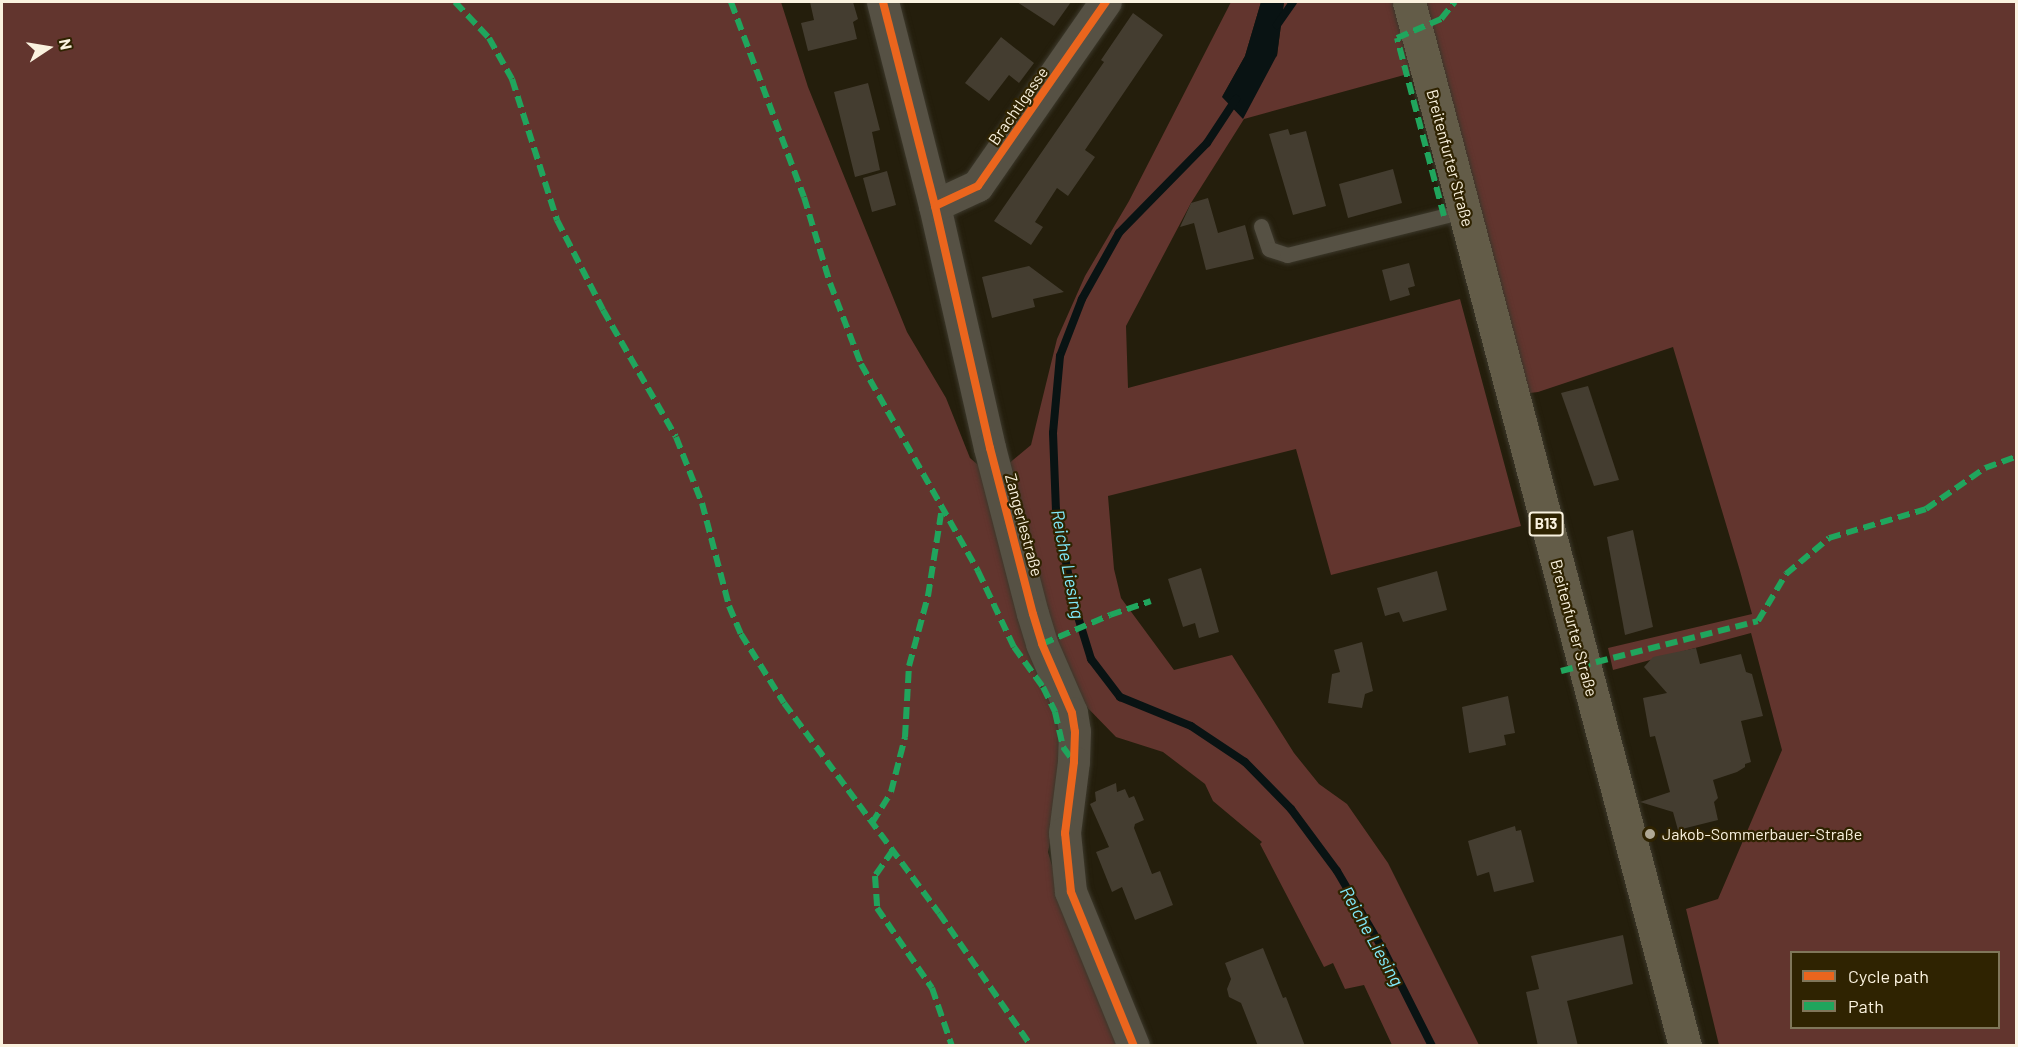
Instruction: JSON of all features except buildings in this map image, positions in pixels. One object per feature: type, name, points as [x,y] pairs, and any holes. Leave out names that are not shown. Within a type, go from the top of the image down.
[{"type":"main road","name":"Breitenfurter Straße","points":[[1409,2],[1684,1046]]},
{"type":"street","name":"Zangerlestraße","points":[[883,2],[935,206],[990,448],[1033,614],[1042,644],[1072,713],[1075,732],[1074,762],[1065,833],[1066,864],[1071,892],[1134,1046]]},
{"type":"street","name":"Brachtlgasse","points":[[935,206],[978,186],[1106,2]]},
{"type":"lane","points":[[1261,226],[1269,249],[1287,255],[1464,211]]},
{"type":"shaded area","points":[[2,2],[781,2],[808,87],[907,332],[946,398],[970,458],[985,471],[1061,725],[1063,781],[1048,852],[1061,897],[1121,1045],[2,1046]]},
{"type":"shaded area","points":[[1231,2],[1261,2],[1245,56],[1222,97],[1277,56],[1284,2],[2016,2],[2016,1045],[1719,1045],[1686,909],[1718,899],[1782,750],[1751,633],[1613,670],[1608,648],[1752,614],[1740,571],[1673,347],[1538,392],[1523,394],[1437,66],[1244,119],[1191,203],[1126,326],[1128,388],[1460,299],[1521,526],[1331,575],[1296,449],[1108,496],[1114,569],[1121,598],[1174,670],[1232,655],[1294,753],[1319,784],[1347,804],[1388,863],[1479,1045],[1392,1045],[1364,985],[1345,989],[1333,963],[1324,967],[1260,844],[1262,842],[1213,801],[1205,784],[1163,752],[1116,737],[1078,698],[1064,671],[1007,465],[1031,445],[1057,339],[1085,276],[1129,201]]},
{"type":"shaded area","points":[[1261,2],[1284,2],[1277,55],[1243,119],[1222,97],[1245,56]]},
{"type":"waterway","points":[[1277,25],[1293,2]]},
{"type":"waterway","name":"Reiche Liesing","points":[[1236,99],[1207,143],[1119,233],[1082,299],[1060,356],[1053,433],[1056,510],[1074,604],[1091,659],[1120,697],[1191,726],[1245,762],[1291,809],[1337,871],[1384,951],[1432,1046]]},
{"type":"marked path","points":[[455,2],[489,38],[512,79],[557,220],[603,310],[676,437],[702,503],[729,606],[741,634],[784,703],[939,913],[1031,1046]]},
{"type":"marked path","points":[[731,2],[804,197],[830,283],[861,364],[978,571],[1014,647],[1043,687],[1055,712],[1063,747],[1073,761]]},
{"type":"marked path","points":[[1444,216],[1397,38],[1441,19],[1455,2]]},
{"type":"marked path","points":[[1561,671],[1758,621],[1786,574],[1829,538],[1926,509],[1985,468],[2016,457]]},
{"type":"marked path","points":[[872,823],[891,792],[905,737],[909,666],[928,596],[942,508]]},
{"type":"marked path","points":[[1042,644],[1110,615],[1151,601]]},
{"type":"marked path","points":[[893,850],[875,876],[877,908],[932,988],[952,1046]]},
{"type":"cycle path","points":[[883,2],[935,206],[990,448],[1033,614],[1042,644],[1072,713],[1075,732],[1074,762],[1065,833],[1071,892],[1134,1046]]},
{"type":"cycle path","points":[[935,206],[978,186],[1106,2]]},
{"type":"place","name":"Jakob-Sommerbauer-Straße","points":[[1650,834]]}]
